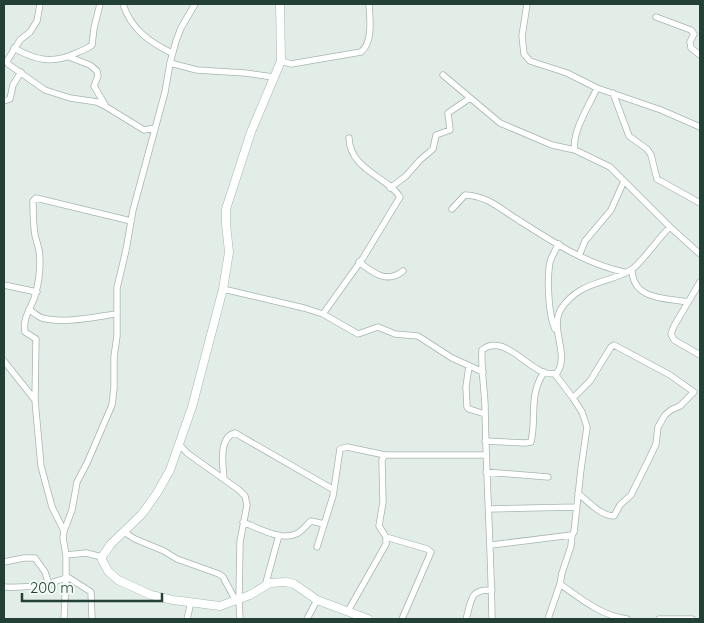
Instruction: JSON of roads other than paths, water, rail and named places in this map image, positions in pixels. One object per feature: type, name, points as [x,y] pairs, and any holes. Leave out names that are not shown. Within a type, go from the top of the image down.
[{"type":"street","points":[[40,4],[37,21],[30,32],[14,48],[7,62],[49,92],[105,106],[146,130],[155,128]]},
{"type":"street","points":[[14,48],[41,60],[54,60],[86,49],[92,45],[100,4]]},
{"type":"street","points":[[123,4],[128,18],[142,35],[154,45],[172,53]]},
{"type":"street","points":[[64,619],[66,555],[63,538],[64,531],[72,510],[76,482],[87,464],[112,405],[114,356],[117,336],[117,288],[131,221],[165,92],[172,53],[181,28],[195,4]]},
{"type":"street","points":[[280,4],[281,61],[246,146],[226,209],[230,252],[224,289],[192,407],[170,470],[157,493],[142,514],[111,544],[102,557],[102,562],[118,580],[151,596],[216,606],[237,601],[274,582],[286,582],[305,591],[317,600],[368,619]]},
{"type":"street","points":[[281,61],[292,64],[361,52],[364,50],[368,38],[369,4]]},
{"type":"street","points":[[527,4],[522,36],[524,54],[533,62],[567,73],[597,88],[661,110],[700,127]]},
{"type":"street","points":[[656,17],[693,32],[690,42],[691,48],[700,55]]},
{"type":"street","points":[[69,56],[90,65],[97,71],[98,76],[94,86],[105,106]]},
{"type":"street","points":[[170,63],[196,70],[273,77]]},
{"type":"street","points":[[4,101],[10,98],[13,85],[21,72]]},
{"type":"street","points":[[443,75],[500,123],[546,142],[575,150],[610,167],[700,254]]},
{"type":"street","points":[[575,150],[574,144],[577,133],[597,88]]},
{"type":"street","points":[[613,93],[629,136],[652,155],[657,179],[700,203]]},
{"type":"street","points":[[390,188],[406,176],[433,149],[436,135],[450,130],[448,113],[470,98]]},
{"type":"street","points":[[323,314],[400,197],[400,195],[363,166],[353,152],[349,138]]},
{"type":"street","points":[[579,256],[585,241],[611,210],[624,181]]},
{"type":"street","points":[[452,209],[465,195],[492,201],[518,220],[579,256],[610,269],[629,271]]},
{"type":"street","points":[[64,531],[52,507],[43,477],[35,400],[36,339],[25,332],[24,325],[24,320],[37,292],[40,260],[34,231],[33,200],[35,198],[131,221]]},
{"type":"street","points":[[555,374],[559,371],[561,364],[558,316],[562,308],[574,295],[591,285],[629,271],[670,227]]},
{"type":"street","points":[[558,333],[551,314],[549,267],[559,244]]},
{"type":"street","points":[[359,262],[386,278],[396,276],[403,271]]},
{"type":"street","points":[[629,271],[642,292],[648,295],[688,302]]},
{"type":"street","points":[[700,282],[674,326],[671,336],[683,346],[700,355]]},
{"type":"street","points":[[4,285],[37,292]]},
{"type":"street","points":[[224,289],[323,314],[358,334],[378,327],[395,334],[415,335],[452,358],[483,372]]},
{"type":"street","points":[[29,309],[39,317],[52,319],[79,319],[116,314]]},
{"type":"street","points":[[492,619],[491,545],[485,455],[482,350],[487,346],[493,345],[508,350],[544,372],[555,374],[582,412],[588,431],[582,458],[574,532],[548,619]]},
{"type":"street","points":[[573,398],[590,381],[614,345],[670,376],[694,392],[680,406],[665,415],[658,427],[656,444],[649,460],[631,495],[620,505],[614,516],[610,517],[578,493]]},
{"type":"street","points":[[4,361],[35,400]]},
{"type":"street","points":[[469,366],[466,387],[467,407],[485,414]]},
{"type":"street","points":[[485,441],[530,442],[534,420],[534,394],[544,372]]},
{"type":"street","points":[[224,479],[225,444],[229,436],[235,433],[334,490]]},
{"type":"street","points":[[179,444],[187,453],[245,496],[247,505],[240,542],[237,601]]},
{"type":"street","points":[[318,547],[334,490],[337,462],[341,448],[347,447],[385,455],[485,455]]},
{"type":"street","points":[[348,611],[386,544],[386,537],[379,526],[383,502],[382,460],[385,455]]},
{"type":"street","points":[[486,472],[548,477]]},
{"type":"street","points":[[489,509],[577,508]]},
{"type":"street","points":[[243,522],[279,535],[296,535],[311,521],[324,524]]},
{"type":"street","points":[[124,532],[164,550],[177,559],[219,574],[223,577],[237,601],[242,618]]},
{"type":"street","points":[[265,586],[279,535]]},
{"type":"street","points":[[491,545],[510,541],[572,535]]},
{"type":"street","points":[[386,537],[419,546],[431,552],[402,619]]},
{"type":"street","points":[[66,555],[86,554],[102,557]]},
{"type":"street","points":[[4,562],[35,558],[49,584]]},
{"type":"street","points":[[4,587],[26,588],[49,584],[66,577]]},
{"type":"street","points":[[66,577],[91,592],[92,619]]},
{"type":"street","points":[[560,584],[596,608],[616,618],[627,619]]},
{"type":"street","points":[[466,619],[474,594],[480,590],[492,590]]},
{"type":"street","points":[[307,619],[317,600]]},
{"type":"street","points":[[187,619],[192,602]]},
{"type":"street","points":[[659,619],[692,619]]}]
